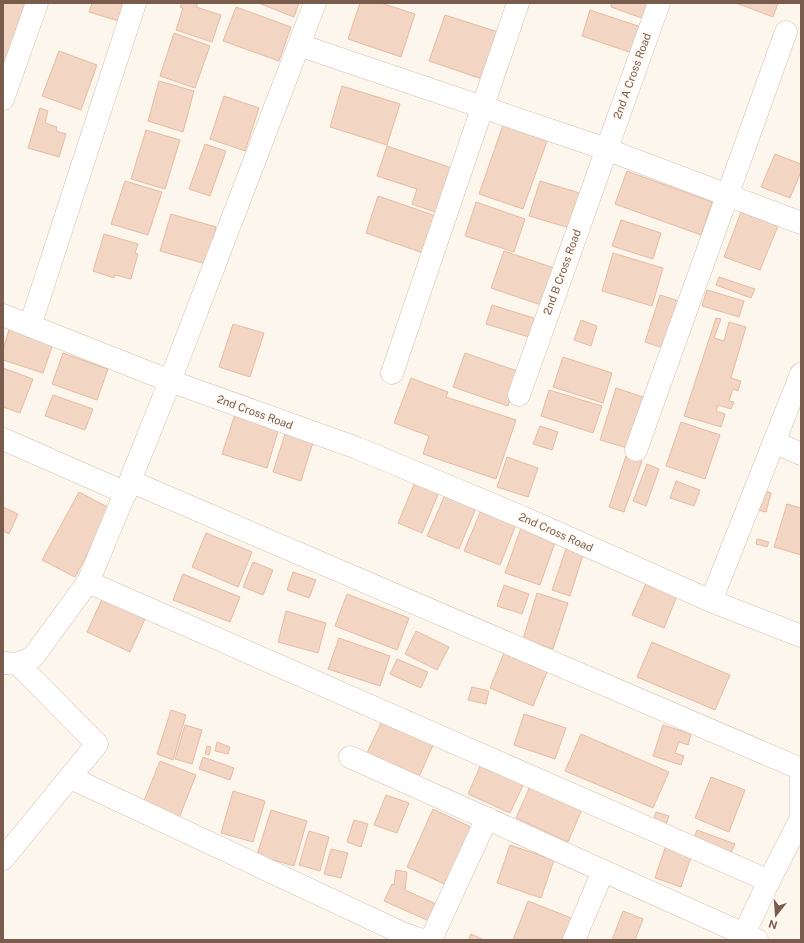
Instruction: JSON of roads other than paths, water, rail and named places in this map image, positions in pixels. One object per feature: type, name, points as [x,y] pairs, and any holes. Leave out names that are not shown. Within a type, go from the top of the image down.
[{"type":"street","points":[[5,89],[37,3]]},
{"type":"street","points":[[30,326],[135,3]]},
{"type":"street","points":[[10,663],[33,657],[88,582],[170,381],[314,3]]},
{"type":"street","points":[[392,373],[518,3]]},
{"type":"street","name":"2nd A Cross Road","points":[[606,149],[659,3]]},
{"type":"street","points":[[636,450],[786,32]]},
{"type":"street","points":[[298,45],[606,149],[801,223]]},
{"type":"street","name":"2nd B Cross Road","points":[[519,395],[606,149]]},
{"type":"street","name":"2nd Cross Road","points":[[3,315],[170,381],[357,448],[522,517],[711,601],[801,636]]},
{"type":"street","points":[[711,601],[801,374]]},
{"type":"street","points":[[3,439],[128,487],[801,769]]},
{"type":"street","points":[[774,442],[801,454]]},
{"type":"street","points":[[88,582],[769,881]]},
{"type":"street","points":[[3,859],[71,778],[97,744],[10,663]]},
{"type":"street","points":[[350,757],[487,818],[747,938],[769,881],[801,820],[801,779]]},
{"type":"street","points":[[71,778],[404,934],[422,940]]},
{"type":"street","points":[[427,940],[433,935],[487,818]]},
{"type":"street","points":[[574,940],[603,871]]}]
